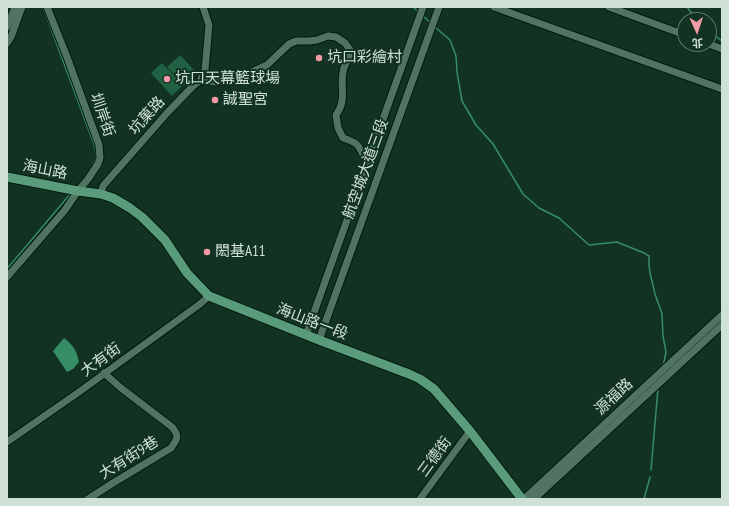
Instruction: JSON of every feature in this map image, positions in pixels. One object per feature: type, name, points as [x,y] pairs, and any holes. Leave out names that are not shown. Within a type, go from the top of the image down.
[{"type":"main road","name":"海山路","points":[[7,177],[78,191]]},
{"type":"main road","name":"海山路一段","points":[[78,191],[101,194],[113,198],[142,217],[165,240],[187,273],[209,296],[420,379],[434,389],[470,431],[523,499]]},
{"type":"street","points":[[7,27],[14,7]]},
{"type":"street","points":[[7,43],[22,7]]},
{"type":"street","name":"圳岸街","points":[[7,277],[65,210],[88,179],[98,164],[100,158],[99,145],[47,7]]},
{"type":"street","points":[[203,7],[209,25],[205,70],[200,81],[216,82],[237,79],[268,65],[288,44],[296,41],[309,41],[328,36],[336,36],[345,43],[350,51],[343,70],[343,102],[341,109],[336,115],[338,128],[343,138],[352,141],[359,146],[362,153]]},
{"type":"street","name":"航空城大道三段","points":[[306,335],[423,7]]},
{"type":"street","name":"航空城大道三段","points":[[319,340],[439,7]]},
{"type":"street","points":[[494,7],[722,89]]},
{"type":"street","points":[[609,7],[677,32]]},
{"type":"street","name":"坑菓路","points":[[101,194],[103,186],[167,114],[193,86],[200,81]]},
{"type":"street","name":"大有街","points":[[7,442],[200,304],[209,296]]},
{"type":"street","name":"源福路","points":[[523,499],[722,315]]},
{"type":"street","name":"源福路","points":[[534,499],[722,325]]},
{"type":"street","name":"大有街9巷","points":[[88,499],[171,448],[177,439],[177,433],[172,427],[104,373]]},
{"type":"street","name":"三德街","points":[[420,499],[470,431]]},
{"type":"shaded area","points":[[180,55],[197,73],[184,85],[167,67]]},
{"type":"shaded area","name":"坑口天幕籃球場","points":[[162,63],[183,85],[172,96],[151,73]]},
{"type":"shaded area","points":[[64,338],[74,348],[79,362],[73,369],[67,372],[53,351]]},
{"type":"waterway","points":[[43,7],[95,147],[96,158],[93,165]]},
{"type":"waterway","points":[[413,7],[419,12]]},
{"type":"waterway","points":[[687,7],[691,12]]},
{"type":"waterway","points":[[423,16],[431,23]]},
{"type":"waterway","points":[[435,27],[450,40],[456,56],[462,101],[476,125],[493,144],[523,194],[539,208],[559,218],[589,245],[617,242],[649,256],[650,273],[662,314],[663,336],[666,352],[663,367]]},
{"type":"waterway","points":[[717,37],[722,41]]},
{"type":"waterway","points":[[7,269],[71,193]]},
{"type":"waterway","points":[[651,470],[658,388]]},
{"type":"waterway","points":[[644,499],[650,477]]},
{"type":"place","name":"坑口彩繪村","points":[[319,58]]},
{"type":"place","name":"坑口天幕籃球場","points":[[167,79]]},
{"type":"place","name":"誠聖宮","points":[[215,100]]},
{"type":"place","name":"閎基A11","points":[[207,252]]}]
